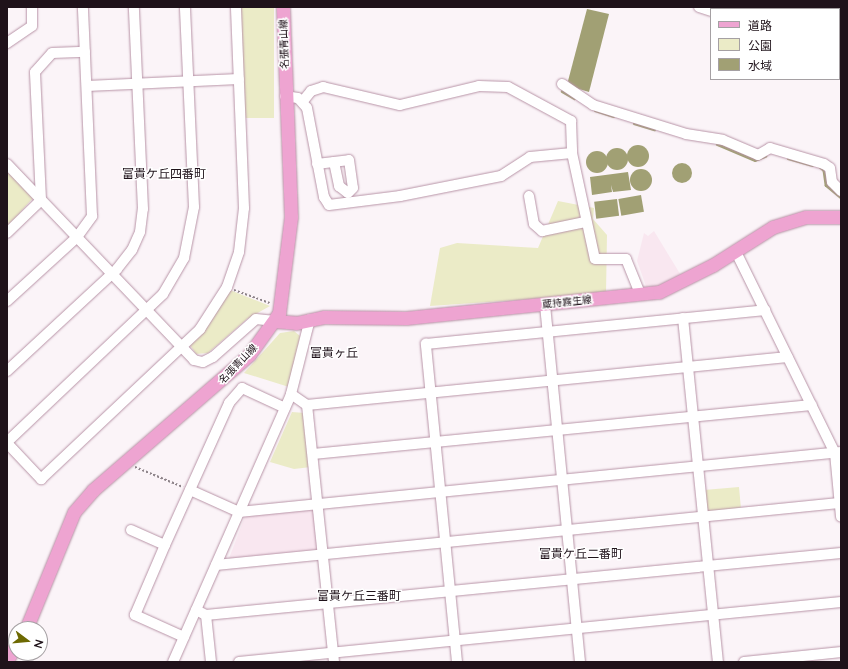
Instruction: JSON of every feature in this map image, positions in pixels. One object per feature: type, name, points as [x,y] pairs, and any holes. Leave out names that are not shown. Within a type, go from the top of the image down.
[{"type":"main road","name":"名張青山線","points":[[29,621],[68,521],[93,490],[249,355],[275,321],[291,217],[285,96],[283,7]]},
{"type":"main road","name":"蔵持霧生線","points":[[275,321],[289,324],[310,319],[406,318],[545,305],[659,292],[736,252],[782,223],[819,216],[841,217]]},
{"type":"street","points":[[7,43],[32,26],[32,7]]},
{"type":"street","points":[[7,302],[77,237],[90,222],[92,209],[84,7]]},
{"type":"street","points":[[7,372],[111,274],[132,250],[143,219],[134,7]]},
{"type":"street","points":[[185,7],[194,196],[191,239],[175,277],[146,310],[7,442],[41,479],[181,347],[206,320],[227,287],[239,252],[244,221],[236,7]]},
{"type":"street","points":[[699,7],[710,11]]},
{"type":"street","points":[[7,233],[41,200],[35,72],[52,53],[85,52]]},
{"type":"street","points":[[87,86],[239,80]]},
{"type":"street","points":[[562,84],[593,105],[686,134],[723,140],[758,155],[770,148],[824,164],[830,168],[832,182],[841,191]]},
{"type":"street","points":[[302,101],[311,91],[324,87],[400,105],[479,86],[508,87],[571,121],[572,153],[585,222],[589,226],[594,259],[626,259],[640,294]]},
{"type":"street","points":[[285,96],[302,101],[307,108],[324,197],[329,205],[349,198],[400,196],[501,176],[530,157],[572,153]]},
{"type":"street","points":[[317,164],[349,160],[353,188],[349,198]]},
{"type":"street","points":[[334,162],[339,186],[349,198]]},
{"type":"street","points":[[7,164],[194,360],[204,362],[238,338],[250,322],[262,319],[275,321]]},
{"type":"street","points":[[528,196],[534,224],[542,231],[585,222]]},
{"type":"street","points":[[736,252],[812,405],[838,452],[839,503],[841,517]]},
{"type":"street","points":[[545,305],[580,662]]},
{"type":"street","points":[[457,662],[426,344],[765,310]]},
{"type":"street","points":[[683,318],[718,662]]},
{"type":"street","points":[[173,662],[291,394],[310,319]]},
{"type":"street","points":[[291,394],[307,405],[788,357]]},
{"type":"street","points":[[184,637],[135,615],[165,545],[229,403],[242,388],[285,408]]},
{"type":"street","points":[[307,405],[334,657]]},
{"type":"street","points":[[313,454],[812,405]]},
{"type":"street","points":[[190,490],[239,512],[838,452]]},
{"type":"street","points":[[216,565],[839,503]]},
{"type":"street","points":[[131,530],[165,545]]},
{"type":"street","points":[[196,610],[206,615],[841,553]]},
{"type":"street","points":[[240,662],[334,657],[455,640],[841,602]]},
{"type":"street","points":[[206,615],[211,662]]},
{"type":"street","points":[[744,662],[841,652]]},
{"type":"path","points":[[227,287],[274,304]]},
{"type":"path","points":[[125,463],[190,490]]},
{"type":"shaded area","points":[[654,231],[682,277],[657,289],[647,289],[637,261],[644,233],[648,236]]},
{"type":"shaded area","points":[[312,508],[317,512],[319,548],[316,552],[228,561],[245,516]]},
{"type":"green space","points":[[240,7],[274,7],[274,118],[240,118]]},
{"type":"green space","points":[[7,171],[33,198],[7,227]]},
{"type":"green space","points":[[558,201],[594,208],[593,219],[607,235],[606,294],[430,306],[440,248],[457,243],[538,248]]},
{"type":"green space","points":[[230,290],[270,306],[247,319],[208,353],[196,354],[190,345],[211,321]]},
{"type":"green space","points":[[294,331],[300,336],[289,387],[244,373],[280,333]]},
{"type":"green space","points":[[292,412],[305,413],[311,467],[294,469],[270,462]]},
{"type":"green space","points":[[739,487],[741,509],[710,512],[705,509],[704,490]]},
{"type":"water","points":[[587,9],[609,14],[589,92],[572,87],[568,81]]},
{"type":"water","points":[[638,145],[642,146],[648,152],[648,160],[642,166],[638,167],[634,166],[628,160],[627,156],[628,152],[634,146]]},
{"type":"water","points":[[617,148],[621,149],[627,155],[627,163],[621,169],[617,170],[613,169],[607,163],[606,159],[607,155],[613,149]]},
{"type":"water","points":[[597,151],[601,152],[607,158],[607,166],[601,172],[597,173],[593,172],[587,166],[586,162],[587,158],[593,152]]},
{"type":"water","points":[[678,163],[686,163],[692,169],[692,177],[686,183],[678,183],[672,177],[672,169]]},
{"type":"water","points":[[641,169],[645,170],[651,176],[651,184],[645,190],[641,191],[637,190],[631,184],[630,180],[631,176],[637,170]]},
{"type":"water","points":[[628,172],[631,190],[613,192],[611,185],[612,192],[592,195],[590,177]]},
{"type":"water","points":[[641,195],[644,212],[621,216],[618,199]]},
{"type":"water","points":[[617,199],[619,216],[596,219],[594,202]]},
{"type":"waterway","points":[[562,91],[574,98]]},
{"type":"waterway","points":[[595,110],[613,116]]},
{"type":"waterway","points":[[634,123],[654,129]]},
{"type":"waterway","points":[[717,144],[755,160],[765,156]]},
{"type":"waterway","points":[[788,158],[812,165]]},
{"type":"waterway","points":[[819,166],[824,170],[826,185],[841,197]]},
{"type":"district","name":"富貴ケ丘四番町","points":[[164,174]]},
{"type":"district","name":"富貴ヶ丘","points":[[334,353]]},
{"type":"district","name":"富貴ケ丘二番町","points":[[581,554]]},
{"type":"district","name":"富貴ケ丘三番町","points":[[359,596]]}]
